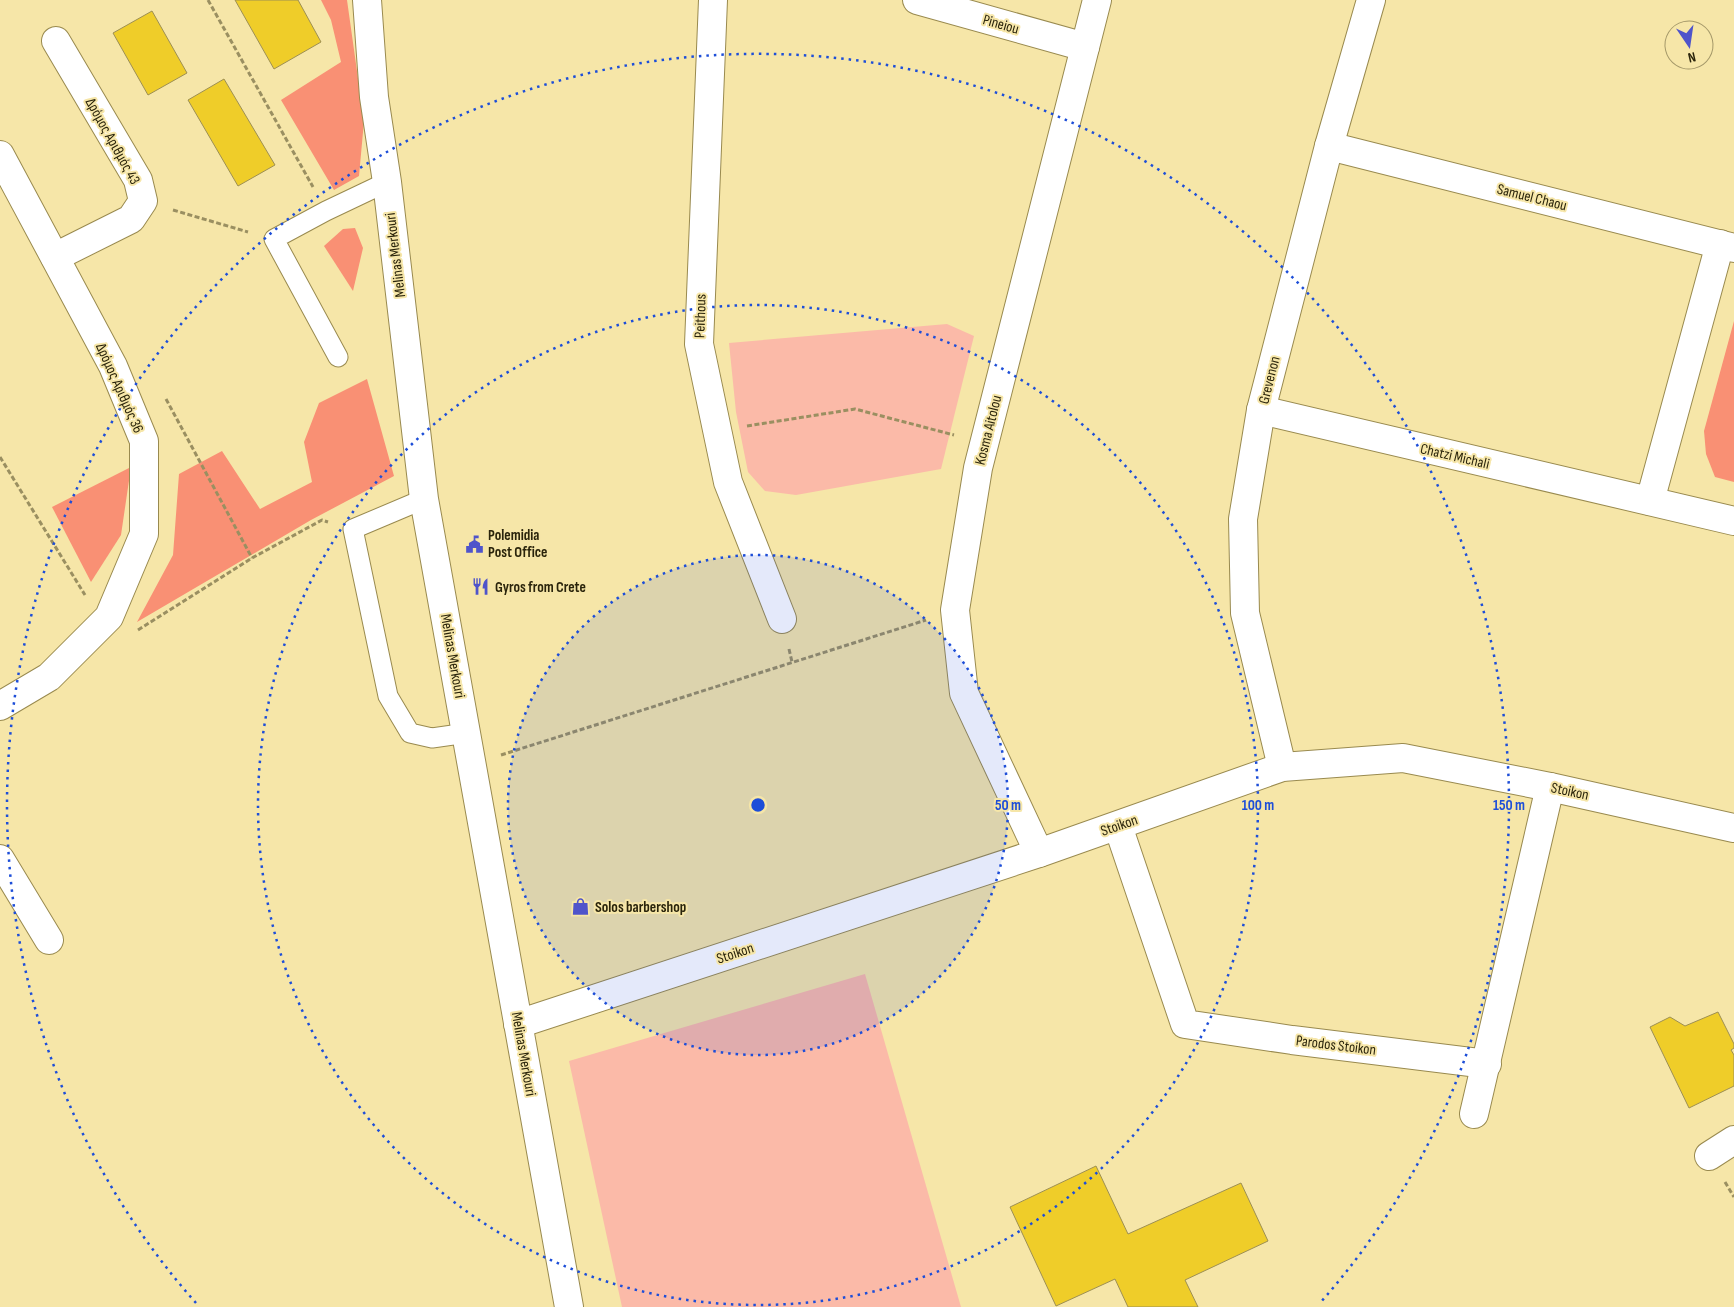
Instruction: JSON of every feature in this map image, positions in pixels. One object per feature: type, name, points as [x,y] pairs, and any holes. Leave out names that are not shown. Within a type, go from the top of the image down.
[{"type":"street","name":"Melinas Merkouri","points":[[367,0],[374,96],[387,182],[424,499],[569,1307]]},
{"type":"street","name":"Peithous","points":[[713,0],[699,344],[728,482],[782,619]]},
{"type":"street","name":"Pineiou","points":[[917,0],[1085,48]]},
{"type":"street","name":"Kosma Aitolou","points":[[1039,853],[964,692],[955,610],[978,468],[1097,0]]},
{"type":"street","name":"Grevenon","points":[[1282,767],[1245,613],[1243,519],[1261,410],[1329,146],[1371,0]]},
{"type":"street","name":"Δρόμος Αριθμός 43","points":[[55,257],[131,219],[143,201],[138,180],[56,41]]},
{"type":"street","name":"Samuel Chaou","points":[[1329,146],[1727,246]]},
{"type":"street","name":"Δρόμος Αριθμός 36","points":[[0,155],[113,366],[144,442],[144,534],[108,617],[49,677],[0,706]]},
{"type":"street","points":[[1650,501],[1727,246]]},
{"type":"street","name":"Chatzi Michali","points":[[1261,410],[1734,521]]},
{"type":"street","name":"Stoikon","points":[[518,1024],[1039,853],[1282,767],[1403,758],[1550,787],[1734,828]]},
{"type":"street","points":[[1474,1114],[1550,787]]},
{"type":"street","name":"Parodos Stoikon","points":[[1118,826],[1185,1024],[1292,1040],[1487,1064]]},
{"type":"street","points":[[0,859],[50,940]]},
{"type":"street","points":[[1709,1156],[1734,1140]]},
{"type":"lane","points":[[338,357],[274,239],[326,211],[387,182]]},
{"type":"lane","points":[[424,499],[353,529],[388,696],[410,733],[432,738],[467,733]]},
{"type":"path","points":[[208,0],[326,211]]},
{"type":"path","points":[[143,201],[274,239]]},
{"type":"path","points":[[166,399],[252,558]]},
{"type":"path","points":[[717,431],[855,409],[984,443]]},
{"type":"path","points":[[0,458],[81,592],[128,636],[252,558],[322,520],[353,529]]},
{"type":"path","points":[[472,764],[955,610]]},
{"type":"shaded area","points":[[321,0],[347,0],[364,121],[359,176],[334,190],[281,100],[341,62],[331,20]]},
{"type":"shaded area","points":[[355,228],[363,248],[353,291],[324,246],[343,229]]},
{"type":"shaded area","points":[[1734,321],[1734,482],[1715,477],[1706,454],[1704,431]]},
{"type":"shaded area","points":[[947,324],[974,336],[941,469],[796,495],[765,491],[748,472],[736,412],[729,343]]},
{"type":"shaded area","points":[[367,379],[394,476],[311,520],[137,622],[173,555],[179,474],[222,451],[260,509],[312,482],[304,442],[319,403]]},
{"type":"shaded area","points":[[131,467],[121,535],[91,582],[52,507]]},
{"type":"shaded area","points":[[865,974],[961,1307],[622,1307],[569,1061]]},
{"type":"building","points":[[235,0],[298,0],[321,42],[274,69]]},
{"type":"building","points":[[152,11],[187,73],[148,95],[113,33]]},
{"type":"building","points":[[224,79],[275,165],[238,186],[188,100]]},
{"type":"building","points":[[1718,1012],[1734,1044],[1734,1048],[1731,1050],[1734,1055],[1734,1086],[1689,1108],[1650,1027],[1670,1017],[1685,1026]]},
{"type":"building","points":[[1096,1166],[1128,1234],[1241,1183],[1268,1241],[1185,1280],[1198,1307],[1128,1307],[1115,1279],[1056,1306],[1010,1207]]},
{"type":"place","name":"Polemidia Post Office","points":[[474,544]]},
{"type":"place","name":"Gyros from Crete","points":[[481,587]]},
{"type":"place","name":"Solos barbershop","points":[[581,907]]}]
